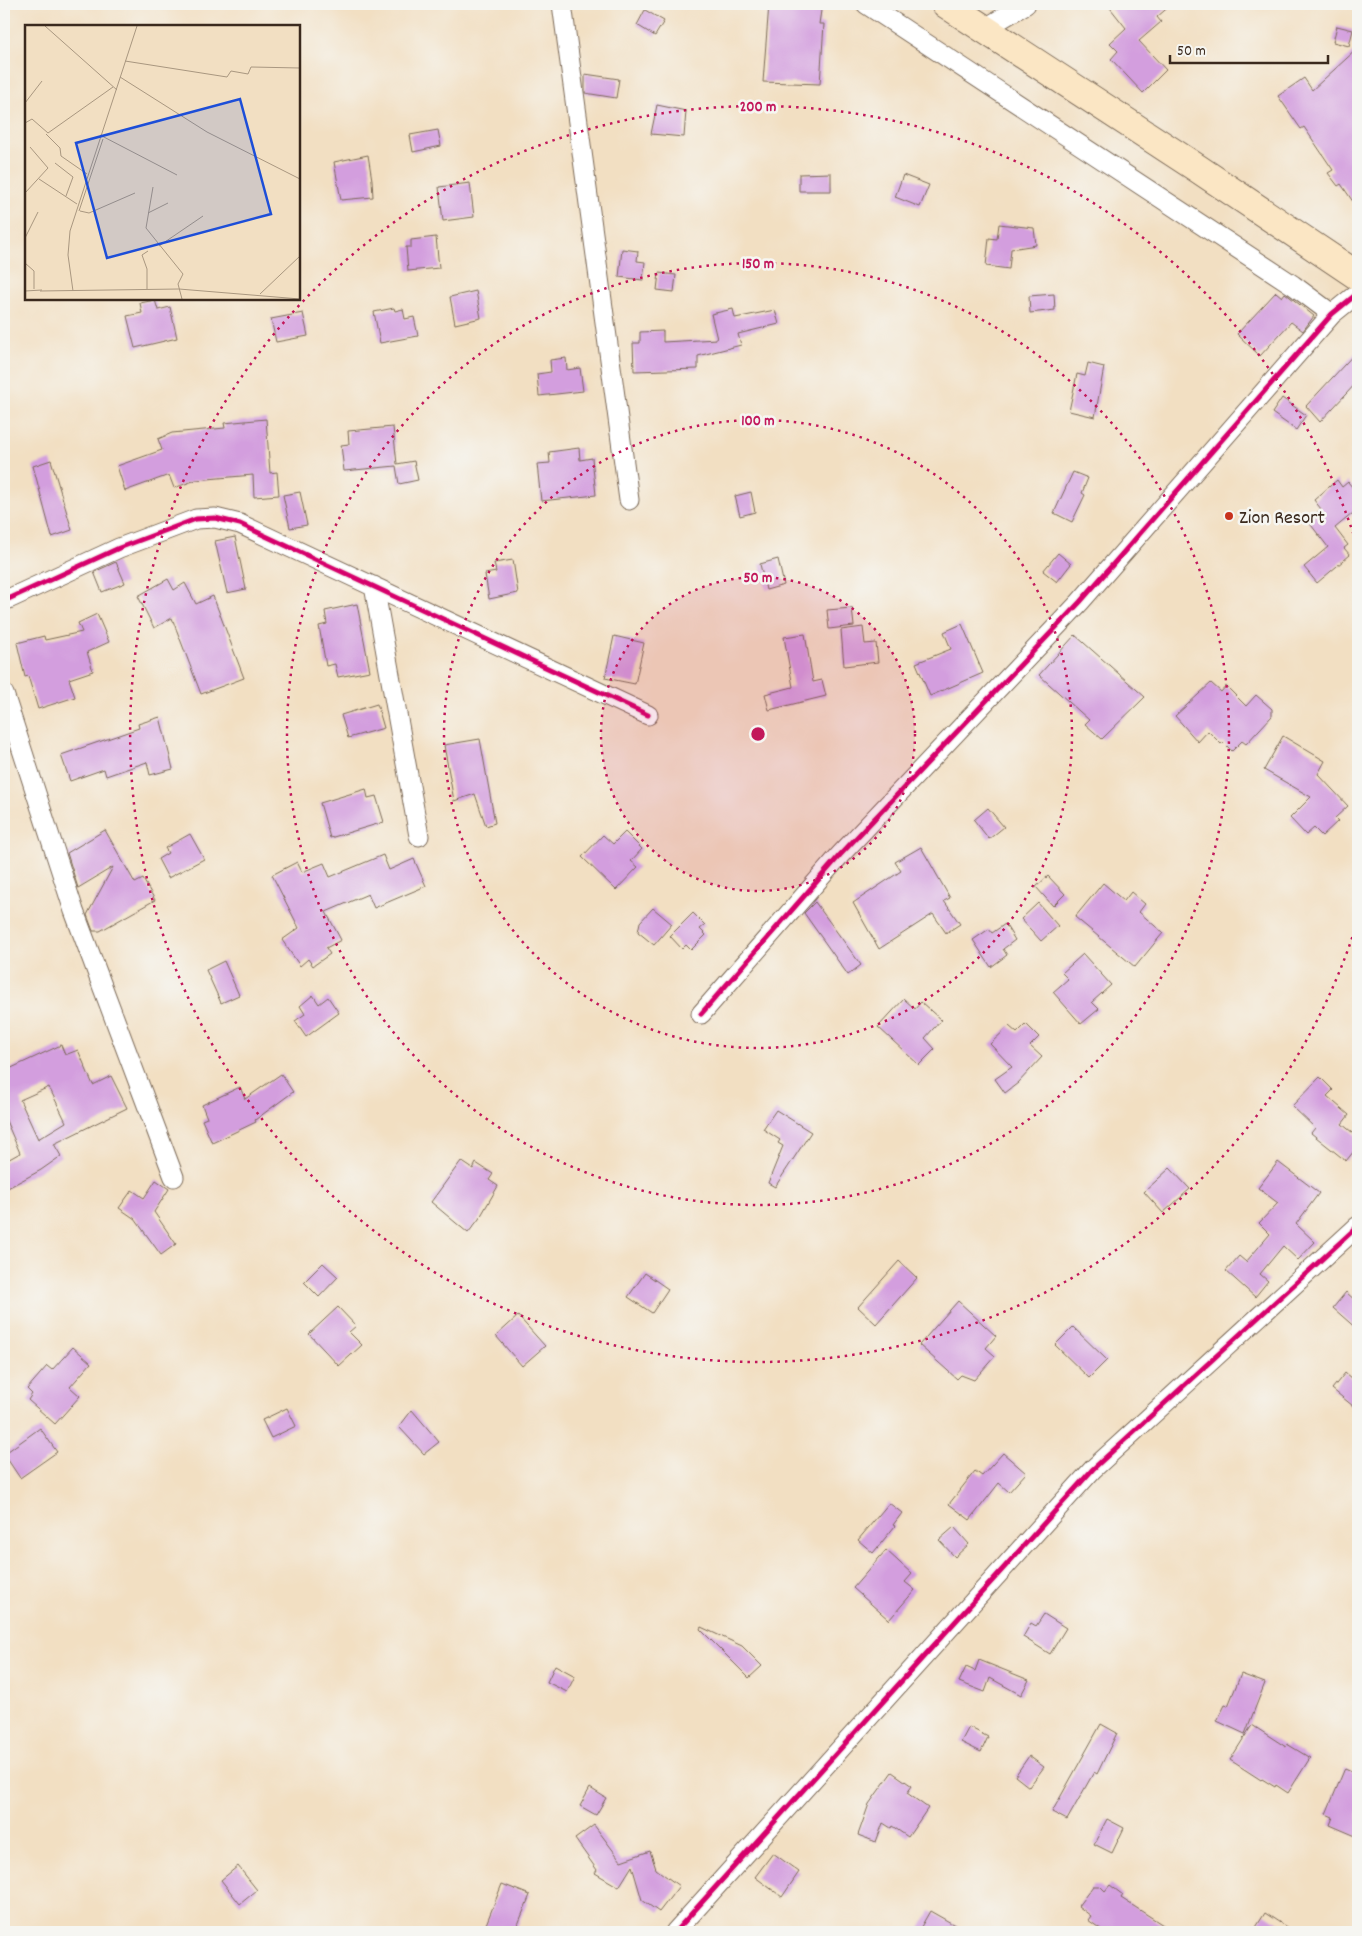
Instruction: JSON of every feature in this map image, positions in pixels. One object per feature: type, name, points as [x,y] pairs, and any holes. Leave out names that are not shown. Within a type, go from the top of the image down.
[{"type":"street","points":[[562,4],[629,500]]},
{"type":"street","points":[[866,4],[1294,285],[1332,314]]},
{"type":"street","points":[[946,4],[1358,276]]},
{"type":"street","points":[[984,29],[1026,4]]},
{"type":"street","points":[[701,1014],[840,855],[1080,602],[1332,314],[1358,293]]},
{"type":"street","points":[[4,601],[119,548],[196,519],[215,518],[240,524],[648,715]]},
{"type":"street","points":[[374,586],[419,836]]},
{"type":"street","points":[[4,694],[74,911],[174,1177]]},
{"type":"street","points":[[675,1932],[1093,1469],[1358,1226]]},
{"type":"building","points":[[769,4],[822,4],[819,24],[824,24],[820,84],[763,82]]},
{"type":"building","points":[[1107,4],[1172,4],[1157,17],[1161,22],[1139,41],[1166,70],[1143,93],[1111,59],[1118,51],[1110,43],[1126,28]]},
{"type":"building","points":[[645,10],[664,21],[655,36],[637,25]]},
{"type":"building","points":[[1337,26],[1353,30],[1349,46],[1333,42]]},
{"type":"building","points":[[1358,48],[1358,209],[1341,184],[1338,186],[1328,173],[1333,170],[1304,127],[1301,129],[1278,96],[1304,78],[1312,90]]},
{"type":"building","points":[[585,74],[619,79],[616,98],[585,93]]},
{"type":"building","points":[[657,105],[686,111],[684,137],[651,134]]},
{"type":"building","points":[[438,130],[441,146],[413,152],[410,135]]},
{"type":"building","points":[[368,155],[373,197],[341,200],[334,162]]},
{"type":"building","points":[[831,173],[831,191],[799,191],[799,174]]},
{"type":"building","points":[[903,175],[929,185],[920,207],[895,197]]},
{"type":"building","points":[[470,183],[474,217],[443,221],[439,187]]},
{"type":"building","points":[[999,224],[1034,228],[1036,245],[1011,249],[1009,269],[986,266],[989,238],[997,239]]},
{"type":"building","points":[[436,237],[439,268],[408,271],[406,247],[411,247],[411,240]]},
{"type":"building","points":[[622,249],[638,251],[637,261],[645,262],[643,280],[619,277]]},
{"type":"building","points":[[659,273],[676,275],[674,292],[657,290]]},
{"type":"building","points":[[476,291],[481,318],[455,324],[450,297]]},
{"type":"building","points":[[1276,292],[1282,297],[1285,293],[1314,316],[1303,331],[1291,322],[1260,356],[1237,334]]},
{"type":"building","points":[[1054,294],[1055,310],[1030,313],[1029,296]]},
{"type":"building","points":[[155,300],[158,310],[170,307],[177,338],[135,348],[127,316],[142,313],[140,303]]},
{"type":"building","points":[[394,308],[395,311],[403,309],[405,319],[414,317],[418,336],[380,343],[374,312]]},
{"type":"building","points":[[733,309],[735,318],[775,310],[779,324],[738,334],[741,345],[698,356],[698,369],[634,371],[633,343],[640,343],[640,332],[663,331],[663,342],[717,339],[711,314]]},
{"type":"building","points":[[303,313],[308,336],[276,342],[271,319]]},
{"type":"building","points":[[1358,350],[1358,381],[1320,422],[1306,406]]},
{"type":"building","points":[[566,358],[567,370],[580,368],[583,391],[539,396],[537,374],[551,372],[550,360]]},
{"type":"building","points":[[1088,363],[1104,367],[1095,417],[1069,411],[1077,374],[1085,376]]},
{"type":"building","points":[[1282,398],[1306,415],[1296,430],[1272,413]]},
{"type":"building","points":[[266,419],[270,473],[277,472],[279,495],[254,497],[253,475],[196,480],[174,488],[169,475],[125,491],[117,466],[162,450],[158,439],[172,433],[225,428],[224,423]]},
{"type":"building","points":[[393,427],[397,464],[414,461],[418,480],[399,484],[396,466],[344,471],[341,445],[349,444],[348,431]]},
{"type":"building","points":[[579,448],[580,460],[592,458],[596,495],[541,501],[537,464],[550,463],[549,452]]},
{"type":"building","points":[[51,460],[72,530],[52,537],[33,466]]},
{"type":"building","points":[[1073,472],[1088,478],[1082,493],[1085,495],[1072,522],[1054,513]]},
{"type":"building","points":[[1337,480],[1342,487],[1348,482],[1358,494],[1358,509],[1335,528],[1348,545],[1344,548],[1350,555],[1317,583],[1304,567],[1328,547],[1308,521],[1321,509],[1314,500]]},
{"type":"building","points":[[300,492],[307,525],[290,528],[283,495]]},
{"type":"building","points":[[751,492],[755,512],[740,516],[735,496]]},
{"type":"building","points":[[235,537],[246,589],[227,593],[215,541]]},
{"type":"building","points":[[1058,553],[1071,564],[1057,582],[1043,571]]},
{"type":"building","points":[[778,559],[784,585],[766,590],[760,564]]},
{"type":"building","points":[[513,560],[518,593],[489,599],[485,574],[496,572],[494,563]]},
{"type":"building","points":[[116,562],[125,583],[102,592],[94,572]]},
{"type":"building","points":[[168,579],[174,590],[185,583],[196,604],[213,596],[244,678],[201,694],[172,618],[154,628],[138,596]]},
{"type":"building","points":[[357,604],[370,671],[338,677],[335,664],[326,666],[319,626],[327,624],[325,611]]},
{"type":"building","points":[[852,608],[854,626],[829,629],[827,610]]},
{"type":"building","points":[[97,614],[109,642],[87,652],[93,671],[69,679],[75,697],[38,709],[28,676],[25,677],[17,643],[44,636],[45,640],[82,632],[78,623]]},
{"type":"building","points":[[962,624],[983,673],[930,696],[916,663],[951,649],[944,632]]},
{"type":"building","points":[[863,627],[865,644],[876,643],[878,662],[844,666],[841,630]]},
{"type":"building","points":[[805,634],[813,682],[822,680],[826,696],[769,710],[765,694],[793,687],[784,637]]},
{"type":"building","points":[[1075,635],[1145,697],[1102,739],[1085,724],[1089,720],[1039,675]]},
{"type":"building","points":[[614,636],[644,643],[635,684],[605,678]]},
{"type":"building","points":[[1211,683],[1221,692],[1226,686],[1246,706],[1256,695],[1272,709],[1272,716],[1246,744],[1242,741],[1232,751],[1223,742],[1221,744],[1208,731],[1198,742],[1175,716]]},
{"type":"building","points":[[377,704],[384,728],[348,738],[341,715]]},
{"type":"building","points":[[160,717],[173,769],[150,775],[147,762],[106,776],[104,769],[70,781],[61,755],[139,728],[138,724]]},
{"type":"building","points":[[1283,736],[1325,761],[1318,774],[1348,806],[1335,818],[1338,821],[1322,836],[1314,828],[1306,835],[1290,818],[1311,797],[1264,770]]},
{"type":"building","points":[[480,739],[495,823],[486,826],[475,794],[454,801],[444,745]]},
{"type":"building","points":[[366,789],[368,798],[376,796],[384,822],[330,838],[320,803]]},
{"type":"building","points":[[988,808],[1004,827],[989,839],[974,820]]},
{"type":"building","points":[[105,830],[135,883],[143,879],[155,900],[100,931],[93,931],[87,915],[113,867],[78,888],[67,853]]},
{"type":"building","points":[[625,832],[642,849],[631,861],[638,867],[616,890],[582,857],[603,835],[613,844]]},
{"type":"building","points":[[190,834],[204,859],[168,878],[158,859],[168,853],[165,848]]},
{"type":"building","points":[[921,847],[950,898],[944,901],[960,924],[946,933],[933,914],[879,949],[853,903],[901,871],[895,862]]},
{"type":"building","points":[[383,855],[389,870],[414,859],[426,886],[374,908],[368,894],[326,912],[341,940],[326,948],[330,954],[313,966],[308,959],[300,966],[282,940],[299,928],[272,875],[297,862],[302,872],[324,863],[330,877]]},
{"type":"building","points":[[1048,876],[1065,894],[1053,906],[1036,887]]},
{"type":"building","points":[[1103,883],[1124,901],[1131,892],[1145,904],[1139,912],[1163,933],[1135,967],[1075,917]]},
{"type":"building","points":[[815,902],[861,965],[848,975],[804,913]]},
{"type":"building","points":[[1038,903],[1058,926],[1041,941],[1021,919]]},
{"type":"building","points":[[653,908],[672,924],[654,945],[638,932],[640,922]]},
{"type":"building","points":[[693,913],[705,925],[700,929],[706,935],[691,950],[686,945],[682,949],[670,936]]},
{"type":"building","points":[[1005,924],[1015,940],[1003,949],[1007,955],[991,967],[973,940],[989,929],[992,933]]},
{"type":"building","points":[[1083,954],[1111,985],[1092,1002],[1099,1009],[1081,1024],[1053,992],[1068,979],[1062,973]]},
{"type":"building","points":[[224,961],[239,995],[221,1003],[206,970]]},
{"type":"building","points":[[313,995],[319,1004],[328,997],[339,1013],[306,1037],[295,1021],[305,1014],[300,1006]]},
{"type":"building","points":[[904,999],[915,1009],[921,1002],[941,1020],[925,1038],[935,1049],[919,1065],[878,1027]]},
{"type":"building","points":[[1026,1024],[1039,1037],[1030,1046],[1042,1057],[1018,1083],[1005,1093],[995,1079],[1012,1067],[990,1044],[1009,1026],[1017,1033]]},
{"type":"building","points":[[61,1045],[65,1055],[78,1050],[93,1085],[111,1076],[127,1108],[54,1144],[61,1156],[41,1170],[4,1190],[4,1162],[20,1153],[4,1116],[4,1064],[7,1070]],"holes":[[[49,1087],[66,1122],[38,1139],[20,1100]]]},
{"type":"building","points":[[281,1074],[293,1092],[255,1120],[256,1122],[212,1143],[202,1120],[207,1118],[202,1105],[240,1087],[245,1099]]},
{"type":"building","points":[[1320,1077],[1333,1090],[1327,1096],[1349,1115],[1342,1124],[1358,1137],[1358,1146],[1346,1161],[1311,1133],[1315,1128],[1292,1106]]},
{"type":"building","points":[[776,1110],[811,1132],[775,1187],[768,1183],[783,1146],[778,1143],[780,1140],[763,1129]]},
{"type":"building","points":[[461,1161],[473,1169],[476,1163],[493,1174],[489,1180],[498,1186],[479,1219],[468,1233],[431,1202]]},
{"type":"building","points":[[1278,1162],[1319,1193],[1296,1224],[1315,1242],[1298,1260],[1283,1246],[1260,1274],[1268,1281],[1255,1297],[1226,1271],[1239,1256],[1246,1262],[1270,1234],[1259,1223],[1278,1203],[1258,1188]]},
{"type":"building","points":[[1170,1168],[1190,1189],[1163,1213],[1144,1192]]},
{"type":"building","points":[[156,1180],[169,1189],[154,1212],[176,1244],[161,1255],[135,1219],[119,1208],[132,1190],[144,1198]]},
{"type":"building","points":[[899,1261],[917,1278],[876,1324],[858,1307]]},
{"type":"building","points":[[323,1263],[338,1277],[319,1297],[304,1282]]},
{"type":"building","points":[[645,1273],[668,1289],[652,1313],[628,1297]]},
{"type":"building","points":[[1346,1292],[1358,1303],[1358,1330],[1333,1308]]},
{"type":"building","points":[[958,1301],[996,1336],[986,1348],[995,1356],[974,1380],[961,1375],[957,1379],[919,1345]]},
{"type":"building","points":[[338,1307],[356,1326],[349,1332],[362,1345],[339,1366],[309,1334]]},
{"type":"building","points":[[518,1316],[545,1346],[522,1366],[496,1336]]},
{"type":"building","points":[[1073,1327],[1107,1360],[1089,1378],[1055,1345]]},
{"type":"building","points":[[73,1347],[91,1363],[70,1387],[80,1396],[55,1424],[28,1400],[32,1394],[27,1389],[47,1366],[52,1370]]},
{"type":"building","points":[[1345,1373],[1358,1384],[1358,1410],[1332,1389]]},
{"type":"building","points":[[287,1408],[296,1426],[271,1438],[262,1420]]},
{"type":"building","points":[[412,1410],[439,1442],[424,1454],[399,1427]]},
{"type":"building","points":[[40,1428],[57,1452],[20,1478],[4,1454]]},
{"type":"building","points":[[1003,1453],[1026,1473],[1009,1492],[999,1483],[970,1520],[949,1504],[975,1471],[982,1476]]},
{"type":"building","points":[[889,1503],[902,1513],[893,1525],[895,1526],[873,1553],[858,1540]]},
{"type":"building","points":[[954,1527],[969,1544],[955,1557],[939,1540]]},
{"type":"building","points":[[886,1550],[912,1574],[905,1582],[915,1590],[889,1620],[853,1588]]},
{"type":"building","points":[[1044,1614],[1066,1628],[1050,1654],[1023,1637],[1031,1623],[1036,1626]]},
{"type":"building","points":[[701,1627],[742,1646],[762,1666],[749,1678],[700,1629]]},
{"type":"building","points":[[979,1660],[1029,1680],[1021,1695],[990,1678],[985,1692],[959,1682],[966,1667],[975,1671]]},
{"type":"building","points":[[555,1665],[575,1676],[567,1692],[547,1682]]},
{"type":"building","points":[[1241,1674],[1265,1683],[1245,1734],[1217,1721],[1225,1705],[1228,1706]]},
{"type":"building","points":[[1101,1724],[1117,1733],[1097,1774],[1094,1772],[1067,1820],[1052,1812]]},
{"type":"building","points":[[1252,1725],[1286,1747],[1287,1744],[1310,1758],[1288,1793],[1276,1785],[1275,1787],[1261,1780],[1230,1760]]},
{"type":"building","points":[[969,1727],[988,1737],[981,1752],[961,1742]]},
{"type":"building","points":[[1029,1756],[1044,1767],[1029,1787],[1015,1776]]},
{"type":"building","points":[[1345,1768],[1358,1774],[1358,1837],[1330,1825],[1333,1817],[1326,1814]]},
{"type":"building","points":[[892,1772],[912,1786],[907,1793],[928,1808],[908,1837],[892,1826],[891,1828],[883,1823],[876,1842],[858,1835],[869,1804]]},
{"type":"building","points":[[590,1788],[606,1798],[596,1815],[580,1806]]},
{"type":"building","points":[[1107,1819],[1124,1828],[1112,1853],[1094,1844]]},
{"type":"building","points":[[594,1825],[621,1861],[650,1851],[656,1869],[679,1886],[659,1912],[642,1900],[632,1866],[619,1887],[595,1873],[597,1870],[575,1839]]},
{"type":"building","points":[[773,1853],[799,1872],[782,1897],[755,1877]]},
{"type":"building","points":[[238,1866],[257,1890],[240,1904],[221,1880]]},
{"type":"building","points":[[502,1884],[530,1895],[515,1932],[483,1932]]},
{"type":"building","points":[[1110,1885],[1123,1895],[1121,1898],[1174,1932],[1105,1932],[1088,1920],[1091,1916],[1078,1906],[1093,1886],[1100,1886],[1105,1891]]},
{"type":"building","points":[[930,1911],[967,1932],[918,1932]]},
{"type":"building","points":[[1265,1913],[1294,1932],[1253,1932]]},
{"type":"cycle path","points":[[701,1014],[840,855],[1080,602],[1332,314],[1358,293]]},
{"type":"cycle path","points":[[4,601],[119,548],[196,519],[215,518],[240,524],[648,715]]},
{"type":"cycle path","points":[[675,1932],[1093,1469],[1358,1226]]},
{"type":"place","name":"Zion Resort","points":[[1229,516]]}]
